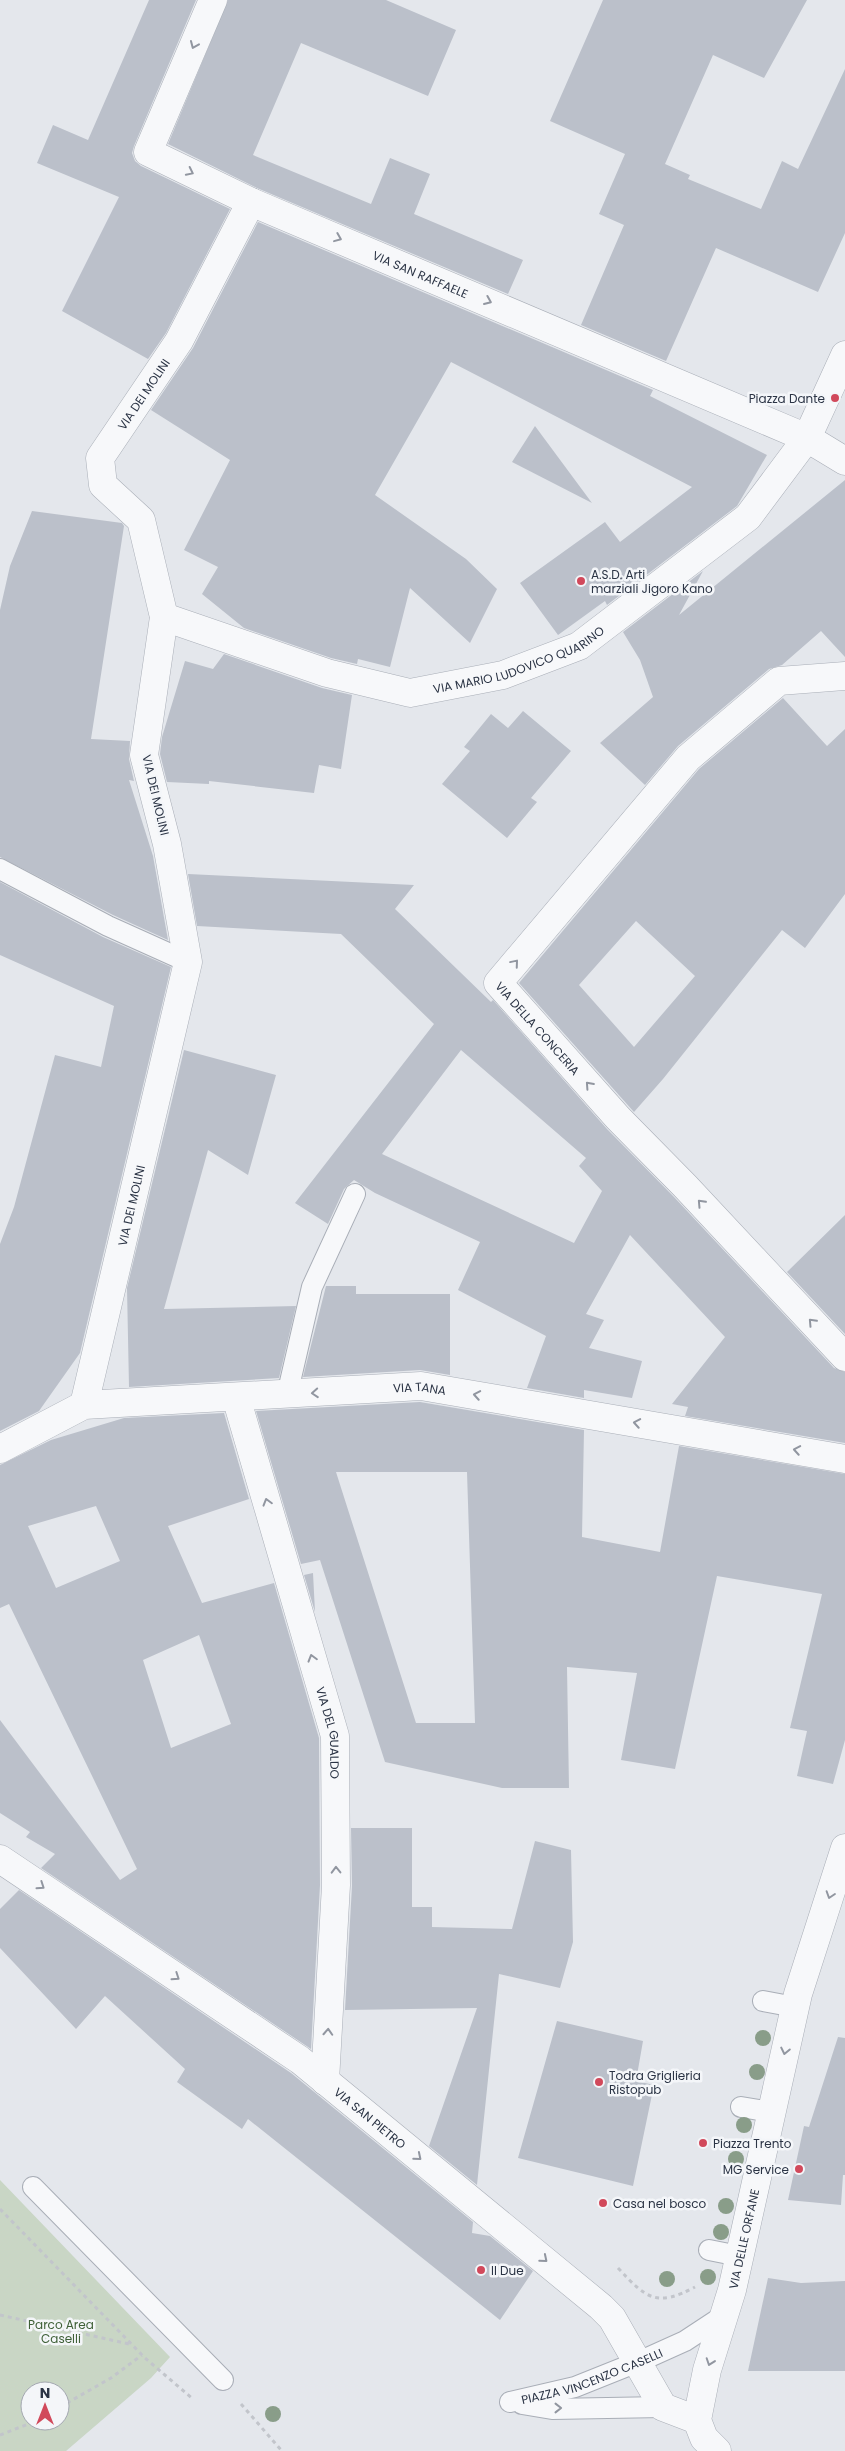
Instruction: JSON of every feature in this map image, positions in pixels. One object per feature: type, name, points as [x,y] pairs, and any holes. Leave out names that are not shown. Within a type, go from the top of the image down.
[{"type":"street","name":"VIA SAN RAFFAELE","points":[[213,0],[148,152],[251,202],[807,438],[844,457]]},
{"type":"street","name":"VIA DEI MOLINI","points":[[84,1405],[188,962],[167,844],[144,756],[164,617],[141,520],[103,484],[100,458],[179,341],[251,202]]},
{"type":"street","points":[[807,438],[845,355]]},
{"type":"street","name":"VIA MARIO LUDOVICO QUARINO","points":[[164,617],[327,673],[410,693],[503,676],[579,646],[748,517],[807,438]]},
{"type":"street","name":"VIA DELLA CONCERIA","points":[[845,676],[779,681],[688,758],[498,983],[618,1118],[685,1186],[845,1357]]},
{"type":"street","name":"VIA TANA","points":[[0,1448],[84,1405],[421,1386],[845,1459]]},
{"type":"street","name":"VIA DEL GUALDO","points":[[236,1397],[335,1736],[336,1885],[325,2080]]},
{"type":"street","name":"VIA DELLE ORFANE","points":[[697,2420],[707,2370],[726,2314],[795,2007],[845,1848]]},
{"type":"street","name":"VIA SAN PIETRO","points":[[0,1859],[300,2060],[601,2307],[612,2318],[663,2407]]},
{"type":"street","points":[[663,2407],[697,2420],[704,2438],[717,2451]]},
{"type":"lane","points":[[0,869],[108,926],[188,962]]},
{"type":"lane","points":[[287,1394],[312,1287],[355,1194]]},
{"type":"lane","points":[[763,2000],[795,2007]]},
{"type":"lane","points":[[741,2107],[771,2112]]},
{"type":"lane","points":[[33,2187],[223,2380]]},
{"type":"lane","points":[[709,2250],[739,2256]]},
{"type":"lane","name":"PIAZZA VINCENZO CASELLI","points":[[663,2407],[552,2409],[510,2402],[575,2387],[685,2341],[726,2314]]},
{"type":"path","points":[[0,2209],[130,2344],[194,2400]]},
{"type":"path","points":[[618,2268],[641,2293],[661,2299],[680,2295],[702,2283],[709,2250]]},
{"type":"path","points":[[0,2315],[130,2344]]},
{"type":"path","points":[[70,2401],[111,2378],[142,2355]]},
{"type":"path","points":[[0,2435],[20,2427]]},
{"type":"path","points":[[261,2428],[282,2451]]},
{"type":"green space","name":"Parco Area Caselli","points":[[0,2180],[170,2357],[151,2378],[66,2451],[0,2451]]},
{"type":"building","points":[[149,0],[196,0],[134,146],[132,153],[135,161],[141,166],[230,209],[166,333],[148,359],[62,311],[119,197],[37,163],[53,125],[88,140]]},
{"type":"building","points":[[228,0],[386,0],[456,30],[428,96],[301,43],[253,155],[371,204],[390,158],[430,174],[414,214],[523,260],[508,294],[257,188],[168,144]]},
{"type":"building","points":[[603,0],[807,0],[764,78],[713,55],[665,164],[690,175],[688,179],[761,209],[782,161],[798,169],[845,69],[845,233],[818,292],[716,248],[666,361],[581,325],[624,225],[599,214],[625,154],[550,121]]},
{"type":"building","points":[[258,222],[653,390],[650,396],[767,455],[737,506],[607,605],[605,601],[558,635],[520,583],[605,522],[620,542],[692,487],[451,362],[375,495],[466,559],[497,589],[470,643],[410,588],[390,667],[358,659],[357,664],[331,658],[244,628],[202,594],[218,567],[184,550],[230,460],[151,410],[193,348]]},
{"type":"building","points":[[535,426],[592,503],[512,462]]},
{"type":"building","points":[[845,480],[845,657],[821,631],[782,665],[769,669],[678,746],[645,785],[600,743],[653,697],[640,660],[623,632],[703,571],[679,615]]},
{"type":"building","points":[[32,511],[122,523],[124,526],[91,739],[130,741],[129,759],[134,781],[129,780],[153,856],[168,940],[113,915],[0,857],[0,610],[10,566]]},
{"type":"building","points":[[224,654],[322,688],[352,695],[341,769],[319,765],[314,793],[209,781],[209,784],[167,782],[160,754],[162,737],[185,661],[213,669]]},
{"type":"building","points":[[783,698],[827,746],[845,729],[845,894],[805,948],[782,930],[663,1079],[634,1112],[519,983],[699,769]],"holes":[[[636,921],[695,976],[634,1047],[579,985]]]},
{"type":"building","points":[[523,711],[571,751],[531,798],[537,802],[507,838],[442,784],[470,751],[464,747],[491,714],[508,728]]},
{"type":"building","points":[[188,874],[414,885],[395,909],[491,1002],[493,1000],[607,1129],[674,1197],[834,1368],[845,1372],[845,1443],[685,1416],[688,1407],[672,1404],[725,1337],[630,1235],[586,1314],[604,1320],[589,1348],[642,1361],[632,1398],[584,1390],[584,1398],[527,1388],[546,1336],[458,1290],[480,1242],[375,1193],[354,1180],[344,1189],[328,1224],[295,1203],[434,1024],[341,934],[197,926]],"holes":[[[461,1050],[586,1158],[579,1166],[602,1191],[574,1243],[382,1154]]]},
{"type":"building","points":[[0,882],[103,937],[171,967],[80,1353],[39,1411],[0,1431],[0,1244],[14,1207],[55,1055],[101,1067],[114,1006],[0,955]]},
{"type":"building","points":[[184,1050],[276,1075],[248,1175],[208,1150],[164,1309],[296,1306],[279,1378],[129,1387],[127,1288]]},
{"type":"building","points":[[845,1215],[845,1334],[787,1272]]},
{"type":"building","points":[[326,1286],[356,1286],[356,1294],[450,1294],[450,1375],[420,1370],[303,1377]]},
{"type":"building","points":[[420,1402],[584,1430],[582,1537],[660,1552],[679,1446],[845,1474],[845,1740],[833,1784],[797,1776],[807,1731],[790,1728],[822,1594],[717,1576],[675,1769],[621,1760],[637,1673],[567,1667],[569,1788],[502,1788],[385,1762],[320,1560],[301,1564],[256,1411]],"holes":[[[336,1472],[467,1472],[475,1723],[416,1723]]]},
{"type":"building","points":[[224,1413],[249,1499],[168,1526],[202,1603],[274,1583],[319,1738],[320,1885],[311,2049],[41,1868],[55,1854],[26,1837],[30,1832],[0,1813],[0,1720],[120,1880],[137,1869],[9,1604],[0,1608],[0,1465],[51,1440],[124,1418]],"holes":[[[96,1506],[120,1561],[56,1588],[28,1526]],[[199,1635],[231,1724],[171,1748],[143,1660]]]},
{"type":"building","points":[[313,1573],[315,1612],[304,1575]]},
{"type":"building","points":[[351,1828],[412,1828],[412,1907],[432,1907],[432,1927],[512,1929],[535,1841],[571,1850],[573,1942],[560,1988],[499,1974],[477,2185],[429,2146],[477,2008],[345,2010],[352,1886]]},
{"type":"building","points":[[19,1890],[291,2073],[473,2222],[472,2233],[490,2236],[533,2271],[500,2320],[248,2119],[242,2129],[177,2082],[185,2069],[105,1996],[76,2029],[0,1948],[0,1909]]},
{"type":"building","points":[[557,2021],[643,2041],[636,2081],[654,2085],[633,2186],[518,2158]]},
{"type":"building","points":[[838,2037],[845,2038],[845,2175],[843,2175],[841,2205],[788,2200],[804,2126],[809,2127]]},
{"type":"building","points":[[768,2278],[801,2283],[845,2281],[845,2371],[748,2371]]},
{"type":"place","name":"Piazza Dante","points":[[835,398]]},
{"type":"place","name":"A.S.D. Arti marziali Jigoro Kano","points":[[581,581]]},
{"type":"place","name":"Todra Griglieria Ristopub","points":[[599,2082]]},
{"type":"place","name":"Piazza Trento","points":[[703,2143]]},
{"type":"place","name":"MG Service","points":[[799,2169]]},
{"type":"place","name":"Casa nel bosco","points":[[603,2203]]},
{"type":"place","name":"Il Due","points":[[481,2270]]}]
